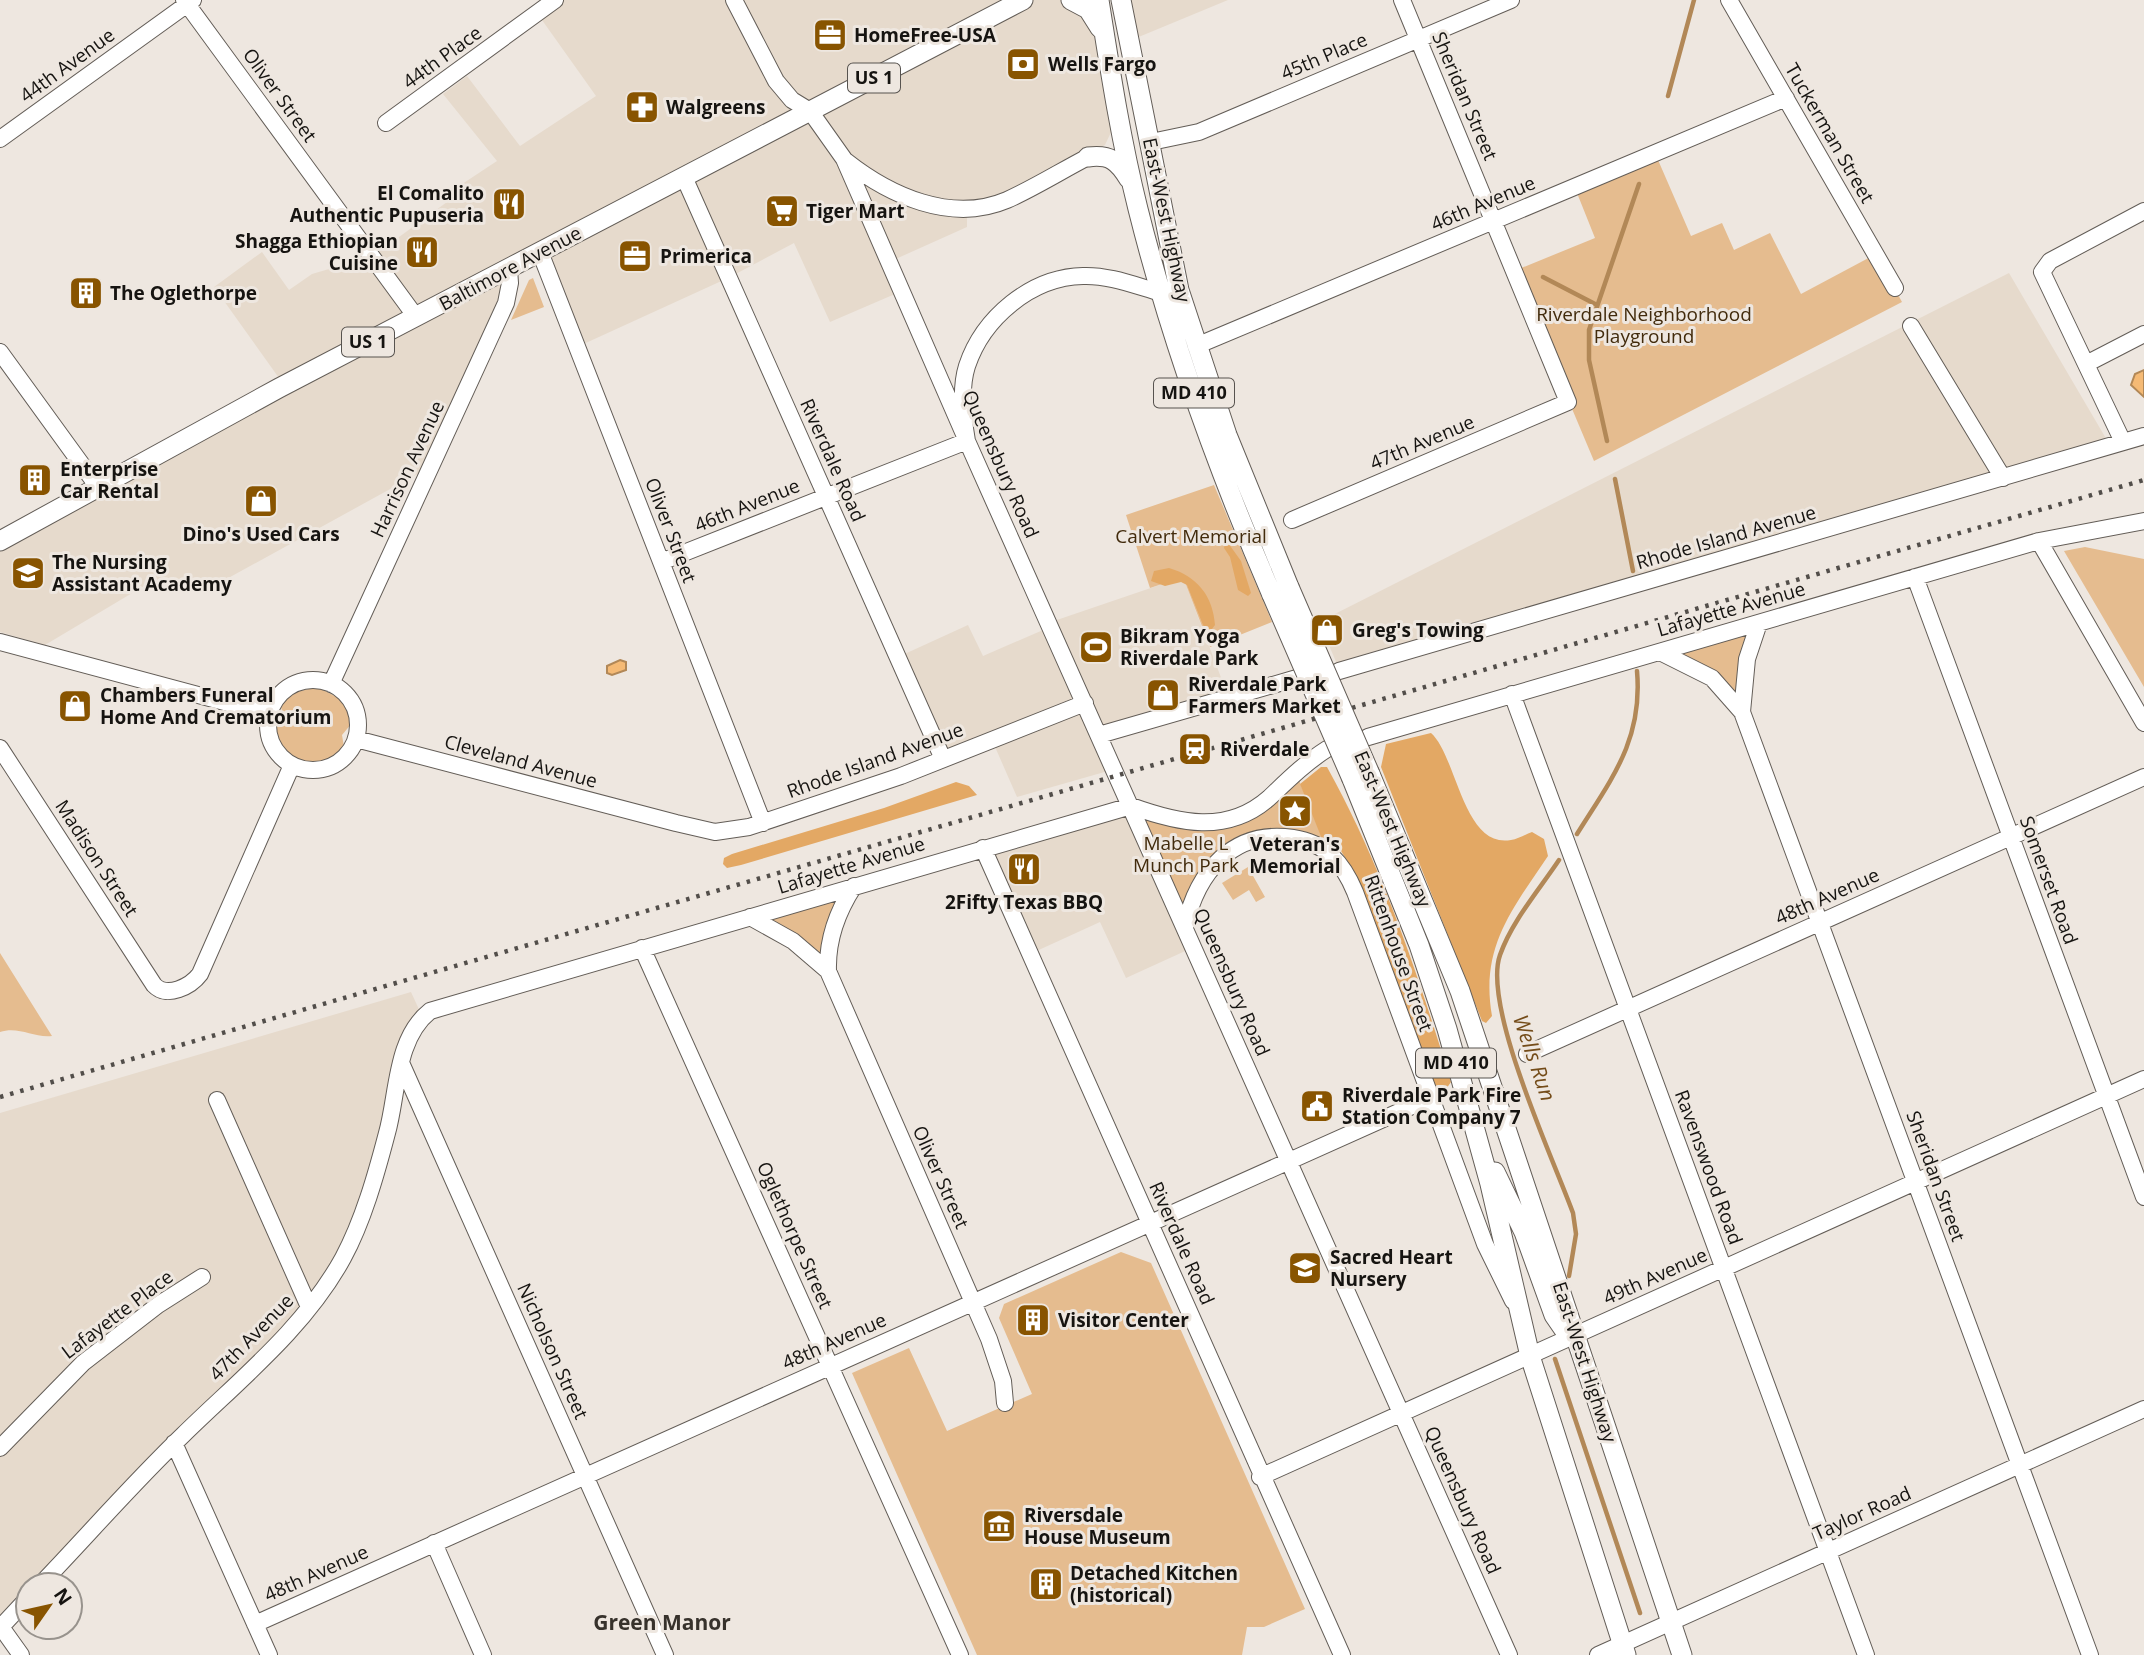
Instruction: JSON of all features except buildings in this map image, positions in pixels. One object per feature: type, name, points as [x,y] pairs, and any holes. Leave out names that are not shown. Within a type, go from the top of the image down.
[{"type":"main road","name":"Baltimore Avenue","points":[[0,541],[416,317],[1023,0]]},
{"type":"main road","points":[[1072,0],[1088,9],[1105,38]]},
{"type":"main road","name":"East-West Highway","points":[[1099,0],[1133,184],[1162,293],[1211,447],[1280,591],[1361,777],[1460,992],[1682,1655]]},
{"type":"main road","name":"East-West Highway","points":[[1121,0],[1151,142],[1168,246],[1196,346],[1280,591]]},
{"type":"main road","points":[[1088,157],[1112,136],[1119,115]]},
{"type":"main road","points":[[1088,157],[1107,156],[1115,160],[1133,184]]},
{"type":"main road","name":"East-West Highway","points":[[1361,777],[1419,945],[1475,1130],[1530,1356],[1624,1649]]},
{"type":"main road","points":[[1475,1130],[1524,1232],[1554,1315],[1565,1331],[1576,1335]]},
{"type":"street","name":"44th Place","points":[[386,123],[555,0]]},
{"type":"street","name":"Queensbury Road","points":[[734,0],[776,81],[792,100],[810,111],[844,159],[967,441],[1509,1655]]},
{"type":"street","name":"Sheridan Street","points":[[1402,0],[1568,402]]},
{"type":"street","name":"45th Place","points":[[1151,142],[1199,132],[1511,0]]},
{"type":"street","name":"Tuckerman Street","points":[[1729,0],[1895,288]]},
{"type":"street","name":"44th Avenue","points":[[0,139],[188,1]]},
{"type":"street","name":"Oliver Street","points":[[188,1],[416,317]]},
{"type":"street","name":"46th Avenue","points":[[1196,346],[1786,98]]},
{"type":"street","points":[[844,159],[870,180],[913,200],[936,206],[972,208],[1005,201],[1088,157]]},
{"type":"street","name":"Riverdale Road","points":[[684,177],[943,759]]},
{"type":"street","points":[[2123,442],[2043,277],[2043,267],[2144,211]]},
{"type":"street","name":"Oliver Street","points":[[540,252],[763,823]]},
{"type":"street","name":"Harrison Avenue","points":[[331,684],[503,308],[510,286],[509,268]]},
{"type":"street","points":[[967,441],[963,415],[967,366],[979,337],[1014,302],[1043,284],[1084,276],[1107,278],[1162,293]]},
{"type":"street","points":[[1911,326],[2003,478]]},
{"type":"street","points":[[2086,364],[2144,334]]},
{"type":"street","points":[[0,352],[97,487]]},
{"type":"street","name":"47th Avenue","points":[[1292,520],[1568,402]]},
{"type":"street","name":"Rhode Island Avenue","points":[[1339,671],[2144,436]]},
{"type":"street","name":"46th Avenue","points":[[661,562],[967,441]]},
{"type":"street","name":"Lafayette Avenue","points":[[1367,737],[2039,541],[2144,522]]},
{"type":"street","name":"Lafayette Avenue","points":[[2106,527],[2144,532]]},
{"type":"street","points":[[2039,541],[2144,723]]},
{"type":"street","name":"Somerset Road","points":[[1915,577],[2144,1198]]},
{"type":"street","name":"Sheridan Street","points":[[1742,712],[1747,659],[1751,639],[1759,623]]},
{"type":"street","points":[[0,642],[269,714]]},
{"type":"street","name":"Sheridan Street","points":[[1660,652],[1712,678],[1742,712],[2090,1655]]},
{"type":"street","points":[[1099,734],[1297,678]]},
{"type":"street","points":[[307,680],[331,684],[346,694],[356,710],[356,739],[348,755],[331,767],[309,770],[292,765],[272,744],[267,727],[269,714],[281,693],[294,684],[307,680]]},
{"type":"street","name":"Ravenswood Road","points":[[1511,694],[1866,1655]]},
{"type":"street","name":"Rhode Island Avenue","points":[[676,823],[726,833],[763,823],[943,759],[1085,703]]},
{"type":"street","name":"Cleveland Avenue","points":[[356,739],[676,823]]},
{"type":"street","name":"Madison Street","points":[[0,748],[159,990],[183,988],[200,974],[292,765]]},
{"type":"street","points":[[1131,806],[1183,822],[1222,822],[1244,814],[1267,799],[1305,764],[1327,749]]},
{"type":"street","name":"48th Avenue","points":[[1527,1054],[2144,777]]},
{"type":"street","name":"Lafayette Avenue","points":[[402,1065],[410,1036],[430,1010],[1131,806]]},
{"type":"street","points":[[1185,927],[1190,905],[1211,870],[1233,849],[1253,838],[1244,814]]},
{"type":"street","name":"Rittenhouse Street","points":[[1253,838],[1280,837],[1317,846],[1344,868],[1485,1244],[1520,1314]]},
{"type":"street","name":"Riverdale Road","points":[[983,848],[1260,1477],[1342,1655]]},
{"type":"street","name":"Oliver Street","points":[[854,886],[833,929],[828,953],[828,971],[999,1364],[1005,1403]]},
{"type":"street","name":"Oliver Street","points":[[750,917],[793,941],[828,971]]},
{"type":"street","name":"Oglethorpe Street","points":[[642,948],[960,1655]]},
{"type":"street","name":"47th Avenue","points":[[53,1571],[174,1443],[273,1351],[335,1272],[355,1231],[387,1132],[402,1065]]},
{"type":"street","name":"Nicholson Street","points":[[402,1065],[665,1655]]},
{"type":"street","name":"49th Avenue","points":[[1260,1477],[2144,1079]]},
{"type":"street","name":"48th Avenue","points":[[255,1624],[1430,1098]]},
{"type":"street","points":[[217,1100],[309,1307]]},
{"type":"street","name":"Lafayette Place","points":[[0,1448],[83,1363],[148,1312],[202,1277]]},
{"type":"street","name":"Taylor Road","points":[[1598,1655],[1624,1649],[1671,1622],[2144,1409]]},
{"type":"street","points":[[174,1443],[268,1655]]},
{"type":"street","points":[[434,1543],[483,1655]]},
{"type":"street","points":[[14,1612],[0,1627],[20,1655]]},
{"type":"shaded area","points":[[556,0],[1071,0],[1088,9],[1119,115],[1105,145],[1006,201],[967,208],[967,227],[889,262],[902,291],[830,322],[794,243],[728,278],[577,347],[540,253],[510,278],[432,466],[203,592],[154,580],[45,645],[0,632],[0,541],[284,385],[214,287],[262,252],[289,290],[312,274],[373,256],[447,202],[444,196],[497,161],[443,94],[467,76],[520,146],[596,96],[537,13]]},
{"type":"shaded area","points":[[1121,0],[1228,0],[1129,41]]},
{"type":"shaded area","points":[[2009,273],[2111,447],[1340,671],[1319,622]]},
{"type":"shaded area","points":[[2144,370],[2144,397],[2131,385],[2135,374]]},
{"type":"shaded area","points":[[1226,540],[1241,561],[1251,593],[1248,596],[1238,590],[1230,557],[1224,548]]},
{"type":"shaded area","points":[[1169,568],[1188,576],[1207,596],[1214,615],[1215,625],[1212,629],[1207,630],[1203,625],[1187,585],[1181,582],[1165,586],[1151,581],[1154,571]]},
{"type":"shaded area","points":[[1183,577],[1228,696],[1100,734],[1115,769],[1017,797],[992,740],[943,759],[898,657],[968,625],[983,656],[1050,627],[1048,623]]},
{"type":"shaded area","points":[[620,660],[626,662],[626,670],[612,675],[607,673],[607,666]]},
{"type":"shaded area","points":[[1431,733],[1448,761],[1471,816],[1482,830],[1495,839],[1511,840],[1532,832],[1544,839],[1548,856],[1502,930],[1491,969],[1489,992],[1492,1016],[1486,1023],[1482,1021],[1381,767],[1386,744]]},
{"type":"shaded area","points":[[1321,767],[1327,767],[1347,805],[1397,921],[1451,1082],[1444,1092],[1431,1082],[1354,872],[1341,851],[1322,839],[1300,784]]},
{"type":"shaded area","points":[[956,782],[969,786],[977,795],[741,865],[727,868],[723,864],[724,858],[732,854],[884,808]]},
{"type":"shaded area","points":[[1131,806],[1194,947],[1126,978],[1100,922],[1030,954],[983,848]]},
{"type":"shaded area","points":[[411,992],[422,1016],[387,1132],[325,1288],[50,1571],[14,1571],[14,1607],[0,1621],[0,1113]]},
{"type":"green space","name":"Riverdale Neighborhood Playground","points":[[1655,153],[1691,236],[1722,223],[1734,250],[1770,233],[1801,294],[1876,254],[1902,302],[1594,461],[1514,271],[1595,238],[1575,188]]},
{"type":"green space","points":[[533,278],[544,307],[511,320],[529,280]]},
{"type":"green space","name":"Calvert Memorial","points":[[1214,485],[1272,622],[1210,647],[1183,577],[1150,588],[1126,515]]},
{"type":"green space","points":[[2085,547],[2144,559],[2144,687],[2064,551]]},
{"type":"green space","points":[[1758,624],[1742,712],[1729,692],[1661,652]]},
{"type":"green space","points":[[318,687],[342,700],[352,723],[342,735],[345,753],[323,765],[302,765],[292,761],[284,753],[277,744],[273,731],[284,717],[280,704],[291,693]]},
{"type":"green space","name":"Mabelle L Munch Park","points":[[1296,773],[1328,852],[1271,836],[1222,858],[1184,926],[1132,806],[1221,822]]},
{"type":"green space","points":[[1248,867],[1265,897],[1256,902],[1249,890],[1233,900],[1222,883]]},
{"type":"green space","points":[[854,886],[827,970],[750,917]]},
{"type":"green space","points":[[0,953],[52,1036],[13,1030],[0,1032]]},
{"type":"green space","points":[[1121,1252],[1151,1263],[1305,1609],[1264,1627],[1247,1627],[1242,1655],[977,1655],[852,1373],[909,1348],[947,1431],[1032,1394],[999,1318],[1004,1304]]},
{"type":"waterway","name":"Wells Run","points":[[1668,96],[1694,0]]},
{"type":"waterway","name":"Wells Run","points":[[1607,441],[1589,360],[1589,330],[1639,184]]},
{"type":"waterway","points":[[1543,277],[1597,305]]},
{"type":"waterway","name":"Wells Run","points":[[1615,479],[1633,571]]},
{"type":"waterway","name":"Wells Run","points":[[1577,834],[1613,776],[1630,738],[1638,696],[1637,671]]},
{"type":"waterway","name":"Wells Run","points":[[1559,860],[1511,930],[1500,955],[1497,978],[1510,1045],[1536,1121],[1573,1213],[1576,1234],[1569,1276]]},
{"type":"waterway","points":[[1555,1359],[1640,1613]]},
{"type":"railway","points":[[0,1097],[2144,480]]},
{"type":"place","name":"HomeFree-USA","points":[[830,35]]},
{"type":"place","name":"Wells Fargo","points":[[1023,64]]},
{"type":"place","name":"Walgreens","points":[[642,107]]},
{"type":"place","name":"El Comalito Authentic Pupuseria","points":[[509,204]]},
{"type":"place","name":"Tiger Mart","points":[[782,211]]},
{"type":"place","name":"Shagga Ethiopian Cuisine","points":[[422,252]]},
{"type":"place","name":"Primerica","points":[[635,256]]},
{"type":"place","name":"The Oglethorpe","points":[[86,293]]},
{"type":"place","name":"Enterprise Car Rental","points":[[35,480]]},
{"type":"place","name":"Dino's Used Cars","points":[[261,501]]},
{"type":"place","name":"The Nursing Assistant Academy","points":[[28,573]]},
{"type":"place","name":"Greg's Towing","points":[[1327,630]]},
{"type":"place","name":"Bikram Yoga Riverdale Park","points":[[1096,647]]},
{"type":"place","name":"Riverdale Park Farmers Market","points":[[1163,695]]},
{"type":"place","name":"Chambers Funeral Home And Crematorium","points":[[75,706]]},
{"type":"place","name":"Riverdale","points":[[1195,749]]},
{"type":"place","name":"Veteran's Memorial","points":[[1295,811]]},
{"type":"place","name":"2Fifty Texas BBQ","points":[[1024,869]]},
{"type":"place","name":"Riverdale Park Fire Station Company 7","points":[[1317,1106]]},
{"type":"place","name":"Sacred Heart Nursery","points":[[1305,1268]]},
{"type":"place","name":"Visitor Center","points":[[1033,1320]]},
{"type":"place","name":"Riversdale House Museum","points":[[999,1526]]},
{"type":"place","name":"Detached Kitchen (historical)","points":[[1046,1584]]},
{"type":"district","name":"Green Manor","points":[[662,1623]]}]
